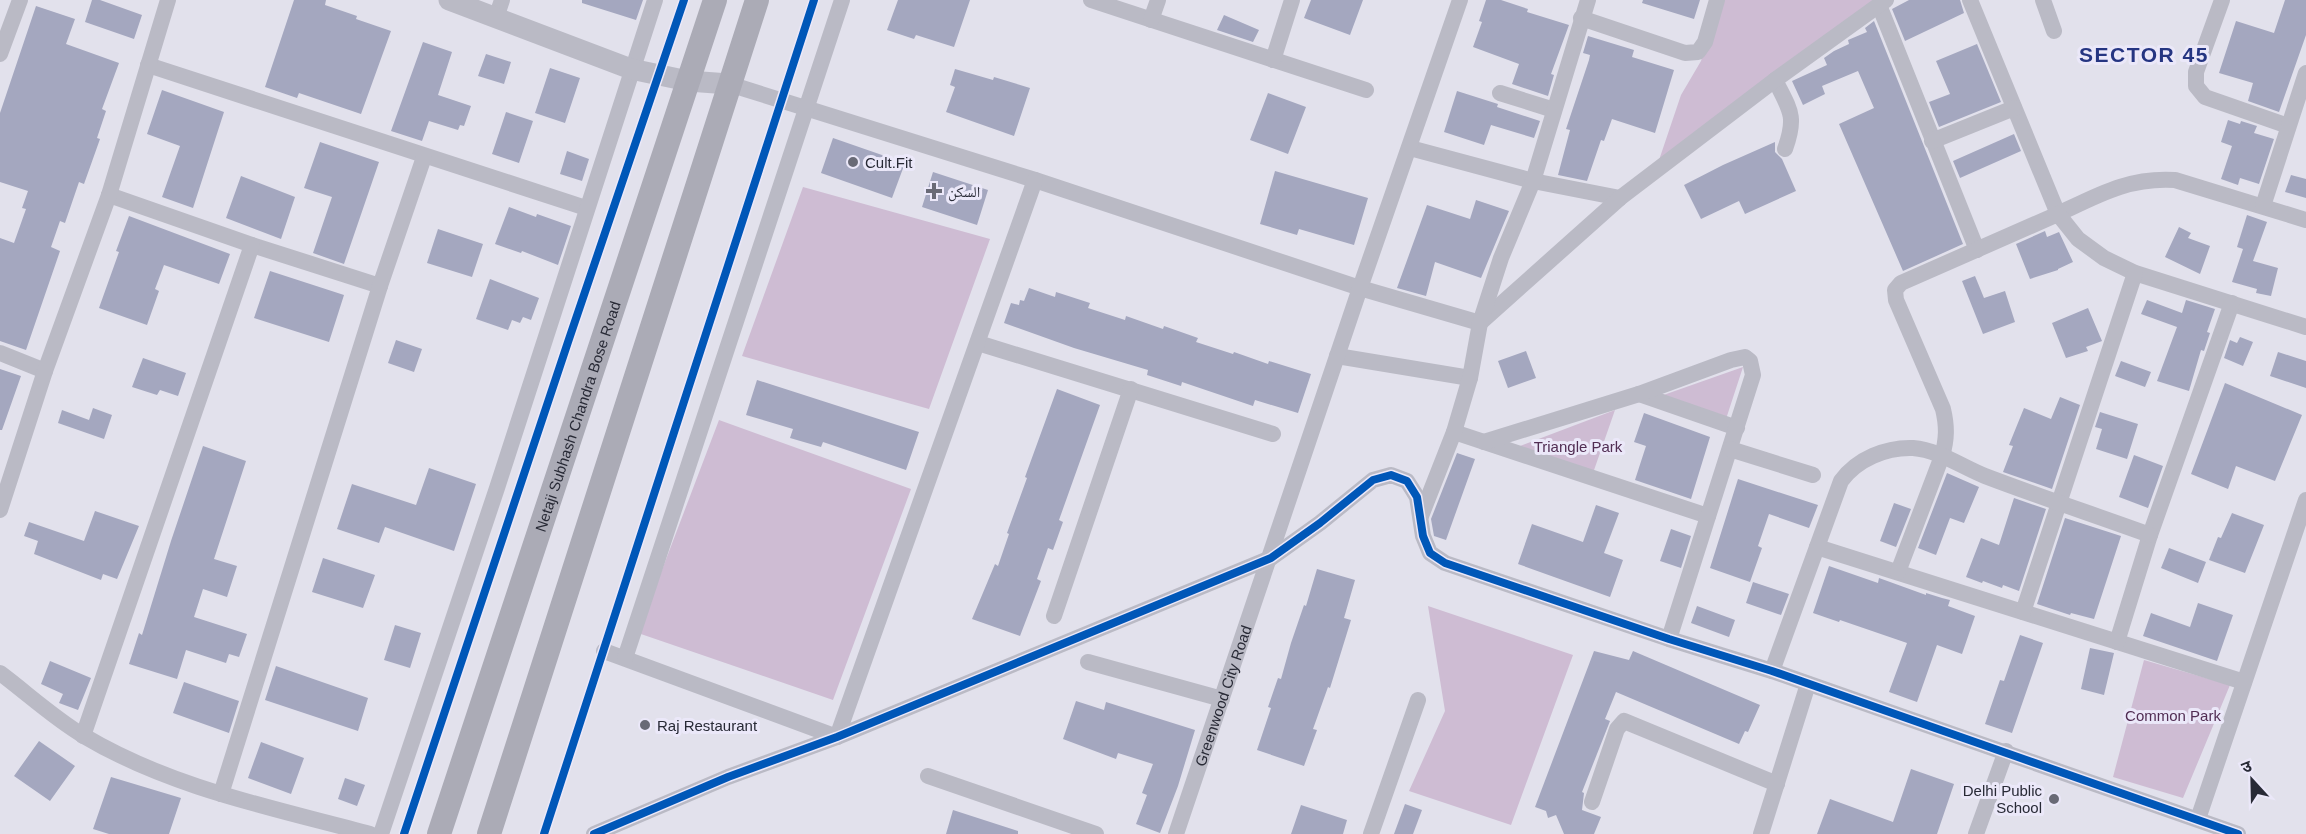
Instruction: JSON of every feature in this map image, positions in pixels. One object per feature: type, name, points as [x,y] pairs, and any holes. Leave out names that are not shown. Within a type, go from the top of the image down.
[{"type":"main road","name":"Netaji Subhash Chandra Bose Road","points":[[439,834],[715,0]]},
{"type":"main road","points":[[489,834],[757,0]]},
{"type":"street","points":[[0,54],[20,0]]},
{"type":"street","points":[[0,508],[45,371],[109,195],[168,0]]},
{"type":"street","points":[[448,0],[499,9],[631,69],[688,81],[729,84],[1035,180],[1360,288],[1480,323]]},
{"type":"street","points":[[381,834],[497,488],[655,0]]},
{"type":"street","points":[[625,658],[842,0]]},
{"type":"street","points":[[1091,0],[1366,90]]},
{"type":"street","points":[[1151,20],[1158,0]]},
{"type":"street","points":[[1273,60],[1292,0]]},
{"type":"street","name":"Greenwood City Road","points":[[1176,834],[1271,558],[1360,288],[1460,0]]},
{"type":"street","points":[[1421,516],[1454,432],[1470,378],[1480,323],[1501,258],[1533,181],[1588,0]]},
{"type":"street","points":[[1581,18],[1686,53],[1698,52],[1705,42],[1717,0]]},
{"type":"street","points":[[1970,0],[2058,214],[2078,239],[2104,258],[2135,273],[2306,327]]},
{"type":"street","points":[[2043,0],[2054,31]]},
{"type":"street","points":[[2222,0],[2196,72],[2196,86],[2205,97],[2288,126]]},
{"type":"street","points":[[1480,323],[1620,198],[1775,80],[1883,3],[1932,141],[1977,250]]},
{"type":"street","points":[[148,65],[586,208]]},
{"type":"street","points":[[2263,206],[2306,73]]},
{"type":"street","points":[[1775,80],[1792,120],[1792,129],[1785,149]]},
{"type":"street","points":[[1500,93],[1554,110]]},
{"type":"street","points":[[1932,141],[2014,108]]},
{"type":"street","points":[[1410,147],[1533,181],[1620,198]]},
{"type":"street","points":[[221,794],[380,286],[424,157]]},
{"type":"street","points":[[1898,572],[1942,456],[1947,433],[1943,409],[1896,300],[1895,290],[1901,283],[2100,194],[2129,183],[2152,179],[2175,180],[2306,220]]},
{"type":"street","points":[[837,737],[1035,180]]},
{"type":"street","points":[[109,195],[252,245],[380,286]]},
{"type":"street","points":[[83,736],[252,245]]},
{"type":"street","points":[[2024,612],[2135,273]]},
{"type":"street","points":[[2117,642],[2150,535],[2232,303]]},
{"type":"street","points":[[978,343],[1273,434]]},
{"type":"street","points":[[0,353],[45,371]]},
{"type":"street","points":[[1338,356],[1470,378]]},
{"type":"street","points":[[1484,442],[1639,394],[1731,360],[1745,357],[1750,361],[1753,375],[1669,639]]},
{"type":"street","points":[[1054,616],[1131,389]]},
{"type":"street","points":[[1639,394],[1737,428]]},
{"type":"street","points":[[1454,432],[1708,516]]},
{"type":"street","points":[[1773,671],[1841,481],[1851,468],[1873,456],[1892,450],[1914,448],[1942,456],[1982,475],[2150,535]]},
{"type":"street","points":[[1730,449],[1813,475]]},
{"type":"street","points":[[594,834],[728,777],[837,737],[1271,558],[1373,480],[1391,475],[1407,481],[1417,497],[1423,536],[1430,553],[1445,562],[1669,639],[1773,671],[2238,834]]},
{"type":"street","points":[[2198,819],[2306,500]]},
{"type":"street","points":[[1817,547],[2244,682]]},
{"type":"street","points":[[604,651],[837,737]]},
{"type":"street","points":[[1088,662],[1222,699]]},
{"type":"street","points":[[0,673],[83,736],[136,763],[221,794],[370,834]]},
{"type":"street","points":[[1761,834],[1808,684]]},
{"type":"street","points":[[1371,834],[1418,700]]},
{"type":"street","points":[[1592,802],[1617,729],[1624,721],[1777,784]]},
{"type":"street","points":[[1976,834],[2006,751]]},
{"type":"street","points":[[928,776],[1096,834]]},
{"type":"green space","points":[[1720,0],[1877,0],[1657,166],[1681,95],[1701,61]]},
{"type":"green space","points":[[803,187],[990,239],[929,409],[742,356]]},
{"type":"green space","points":[[1743,367],[1726,419],[1655,398]]},
{"type":"green space","name":"Triangle Park","points":[[1615,410],[1593,473],[1512,449]]},
{"type":"green space","points":[[719,420],[911,489],[833,700],[638,633]]},
{"type":"green space","points":[[1428,606],[1573,655],[1511,825],[1409,791],[1445,711]]},
{"type":"green space","name":"Common Park","points":[[2144,660],[2230,685],[2183,798],[2113,777]]},
{"type":"building","points":[[92,0],[100,0],[142,15],[134,39],[85,22]]},
{"type":"building","points":[[294,0],[326,0],[325,5],[391,31],[361,114],[299,93],[297,98],[265,87]]},
{"type":"building","points":[[582,0],[643,0],[636,20],[582,3]]},
{"type":"building","points":[[898,0],[970,0],[954,47],[916,35],[914,39],[887,30]]},
{"type":"building","points":[[1311,0],[1363,0],[1350,35],[1304,18]]},
{"type":"building","points":[[1486,0],[1501,0],[1528,9],[1527,12],[1569,25],[1551,74],[1554,75],[1548,96],[1512,84],[1519,64],[1473,47],[1482,22],[1479,21]]},
{"type":"building","points":[[1643,0],[1700,0],[1694,19],[1642,3]]},
{"type":"building","points":[[1909,0],[1960,0],[1964,13],[1905,41],[1892,9]]},
{"type":"building","points":[[2285,0],[2306,0],[2306,35],[2279,112],[2248,101],[2253,83],[2219,73],[2236,21],[2274,33]]},
{"type":"building","points":[[36,6],[75,19],[66,44],[119,63],[102,109],[106,111],[97,138],[100,139],[84,184],[79,182],[65,223],[60,221],[51,247],[60,251],[26,350],[0,341],[0,238],[14,243],[26,209],[22,208],[28,191],[0,182],[0,113]]},
{"type":"building","points":[[1224,15],[1259,30],[1253,42],[1217,30]]},
{"type":"building","points":[[1874,21],[1963,244],[1903,271],[1839,124],[1874,108],[1858,71],[1822,86],[1825,94],[1803,105],[1792,81],[1827,65],[1824,58],[1849,44],[1848,40],[1867,32],[1865,28]]},
{"type":"building","points":[[1588,36],[1634,50],[1632,57],[1674,70],[1655,133],[1612,119],[1604,141],[1601,140],[1587,181],[1558,175],[1570,130],[1566,129],[1589,60],[1590,55],[1583,53]]},
{"type":"building","points":[[423,42],[452,52],[438,95],[471,106],[464,126],[460,125],[458,130],[429,121],[422,141],[391,131]]},
{"type":"building","points":[[1977,44],[2001,102],[1939,127],[1929,102],[1950,94],[1936,61]]},
{"type":"building","points":[[486,54],[511,62],[504,84],[478,76]]},
{"type":"building","points":[[550,68],[580,78],[565,123],[535,113]]},
{"type":"building","points":[[955,69],[993,80],[994,77],[1030,88],[1014,136],[946,112],[955,87],[950,85]]},
{"type":"building","points":[[162,90],[224,112],[193,208],[162,197],[180,146],[147,134]]},
{"type":"building","points":[[1457,91],[1540,121],[1534,138],[1491,125],[1484,145],[1444,132]]},
{"type":"building","points":[[1268,93],[1306,107],[1288,154],[1250,140]]},
{"type":"building","points":[[506,112],[533,121],[519,163],[492,154]]},
{"type":"building","points":[[2228,120],[2257,126],[2254,133],[2274,139],[2259,184],[2240,178],[2238,185],[2221,179],[2232,146],[2221,142]]},
{"type":"building","points":[[2014,134],[2021,151],[1960,178],[1953,161]]},
{"type":"building","points":[[833,138],[905,163],[892,198],[821,173]]},
{"type":"building","points":[[320,142],[379,162],[344,264],[313,253],[332,197],[304,188]]},
{"type":"building","points":[[1775,142],[1775,152],[1782,159],[1796,191],[1745,214],[1739,201],[1701,219],[1684,185]]},
{"type":"building","points":[[567,151],[589,159],[582,181],[560,174]]},
{"type":"building","points":[[1275,171],[1368,198],[1354,245],[1299,229],[1297,235],[1260,224]]},
{"type":"building","points":[[933,172],[988,190],[977,225],[922,207]]},
{"type":"building","points":[[2291,175],[2306,179],[2306,198],[2285,192]]},
{"type":"building","points":[[241,176],[295,197],[281,239],[226,218]]},
{"type":"building","points":[[1476,200],[1509,211],[1481,278],[1435,262],[1426,296],[1397,288],[1427,205],[1470,219]]},
{"type":"building","points":[[509,207],[571,226],[558,265],[522,251],[521,253],[495,244]]},
{"type":"building","points":[[2247,215],[2267,222],[2253,261],[2278,268],[2271,296],[2256,293],[2257,289],[2232,282],[2243,249],[2237,247]]},
{"type":"building","points":[[129,216],[230,254],[219,284],[164,265],[155,289],[159,291],[147,325],[99,308]]},
{"type":"building","points":[[2179,227],[2191,233],[2188,238],[2210,246],[2200,274],[2165,257]]},
{"type":"building","points":[[438,229],[483,244],[472,277],[427,263]]},
{"type":"building","points":[[2045,231],[2047,237],[2059,232],[2073,262],[2058,270],[2030,279],[2016,244]]},
{"type":"building","points":[[270,271],[344,295],[329,342],[254,318]]},
{"type":"building","points":[[1975,276],[1984,298],[2005,291],[2015,322],[1983,334],[1962,281]]},
{"type":"building","points":[[490,279],[539,298],[531,320],[523,317],[520,323],[512,320],[508,330],[476,319]]},
{"type":"building","points":[[1029,288],[1055,297],[1056,292],[1090,303],[1088,308],[1125,320],[1126,316],[1163,329],[1164,326],[1198,338],[1196,342],[1268,364],[1269,361],[1311,374],[1298,413],[1255,400],[1253,406],[1182,382],[1181,386],[1147,375],[1148,370],[1074,348],[1004,323],[1011,303],[1019,305],[1020,300],[1024,301]]},
{"type":"building","points":[[2147,300],[2182,313],[2186,300],[2215,309],[2207,332],[2210,333],[2204,351],[2201,350],[2189,391],[2157,381],[2177,327],[2141,314]]},
{"type":"building","points":[[2088,308],[2102,341],[2086,347],[2088,351],[2066,358],[2052,323]]},
{"type":"building","points":[[2240,337],[2253,342],[2243,366],[2224,358],[2230,340],[2237,343]]},
{"type":"building","points":[[396,340],[422,349],[414,372],[388,363]]},
{"type":"building","points":[[1526,351],[1536,378],[1508,388],[1498,361]]},
{"type":"building","points":[[2278,352],[2306,361],[2306,388],[2270,376]]},
{"type":"building","points":[[143,358],[186,373],[178,396],[160,390],[157,395],[132,387]]},
{"type":"building","points":[[2121,361],[2151,372],[2145,387],[2115,376]]},
{"type":"building","points":[[0,369],[21,376],[2,430],[0,430]]},
{"type":"building","points":[[757,380],[919,432],[906,470],[823,442],[821,447],[790,438],[793,429],[746,415]]},
{"type":"building","points":[[2225,383],[2302,415],[2275,481],[2236,466],[2228,489],[2191,474]]},
{"type":"building","points":[[1057,389],[1100,405],[1059,520],[1063,522],[1053,550],[1048,548],[1037,579],[1041,581],[1020,636],[972,619],[995,564],[998,566],[1027,478],[1025,477]]},
{"type":"building","points":[[2060,397],[2080,405],[2052,489],[2003,472],[2013,446],[2009,445],[2024,408],[2051,419]]},
{"type":"building","points":[[93,408],[112,415],[104,439],[58,423],[62,410],[89,420]]},
{"type":"building","points":[[2100,412],[2138,424],[2127,459],[2096,449],[2102,429],[2095,427]]},
{"type":"building","points":[[1644,413],[1710,437],[1691,499],[1635,480],[1646,446],[1634,442]]},
{"type":"building","points":[[203,446],[246,461],[214,559],[237,566],[227,597],[203,589],[194,617],[247,634],[239,657],[229,654],[226,663],[186,650],[177,679],[129,664],[139,633],[142,635]]},
{"type":"building","points":[[1457,453],[1475,459],[1446,540],[1434,536],[1431,519]]},
{"type":"building","points":[[2134,455],[2163,466],[2148,508],[2119,497]]},
{"type":"building","points":[[429,468],[476,484],[454,551],[385,527],[379,543],[337,529],[352,484],[416,505]]},
{"type":"building","points":[[1947,473],[1979,487],[1964,523],[1950,518],[1936,555],[1918,548]]},
{"type":"building","points":[[1738,479],[1818,505],[1809,528],[1769,514],[1758,546],[1762,548],[1750,582],[1710,568]]},
{"type":"building","points":[[2014,498],[2046,509],[2019,591],[1966,577],[1981,538],[1999,545]]},
{"type":"building","points":[[1894,503],[1911,509],[1896,547],[1880,541]]},
{"type":"building","points":[[1596,505],[1619,513],[1604,553],[1623,560],[1610,597],[1518,564],[1532,524],[1583,542]]},
{"type":"building","points":[[95,511],[139,526],[117,579],[103,574],[101,580],[34,554],[38,541],[24,536],[29,522],[84,541]]},
{"type":"building","points":[[2232,513],[2264,525],[2245,573],[2209,560],[2218,537],[2221,538]]},
{"type":"building","points":[[2065,518],[2121,536],[2094,619],[2071,613],[2070,615],[2037,604]]},
{"type":"building","points":[[1671,529],[1691,536],[1681,568],[1660,561]]},
{"type":"building","points":[[2169,548],[2206,562],[2198,583],[2161,568]]},
{"type":"building","points":[[323,558],[375,575],[363,608],[312,592]]},
{"type":"building","points":[[1829,566],[1878,583],[1879,578],[1926,595],[1926,593],[1950,600],[1948,606],[1975,616],[1962,654],[1937,645],[1917,702],[1889,692],[1907,643],[1813,613]]},
{"type":"building","points":[[1317,569],[1355,580],[1344,618],[1351,620],[1330,688],[1328,687],[1313,729],[1317,730],[1304,766],[1257,750],[1271,708],[1268,707],[1278,678],[1281,679]]},
{"type":"building","points":[[1753,582],[1789,594],[1781,615],[1746,603]]},
{"type":"building","points":[[2198,603],[2233,615],[2217,661],[2143,636],[2151,613],[2190,627]]},
{"type":"building","points":[[1697,606],[1735,620],[1729,637],[1691,623]]},
{"type":"building","points":[[395,625],[421,633],[410,668],[384,660]]},
{"type":"building","points":[[2020,635],[2043,643],[2012,733],[1985,724],[2000,680],[2004,681]]},
{"type":"building","points":[[2090,648],[2114,653],[2104,695],[2081,689]]},
{"type":"building","points":[[1594,651],[1629,660],[1633,651],[1760,705],[1748,732],[1745,731],[1739,744],[1616,692],[1605,719],[1610,721],[1582,792],[1584,793],[1582,810],[1601,817],[1594,834],[1564,834],[1556,815],[1548,818],[1546,811],[1535,807]]},
{"type":"building","points":[[50,661],[91,678],[78,710],[59,703],[63,694],[41,684]]},
{"type":"building","points":[[276,666],[368,698],[358,731],[265,700]]},
{"type":"building","points":[[184,682],[239,701],[229,733],[173,713]]},
{"type":"building","points":[[1076,701],[1104,710],[1106,702],[1195,730],[1178,786],[1160,833],[1136,824],[1147,795],[1142,793],[1153,764],[1118,753],[1116,759],[1063,739]]},
{"type":"building","points":[[39,741],[75,766],[50,801],[14,776]]},
{"type":"building","points":[[261,742],[304,758],[291,794],[248,778]]},
{"type":"building","points":[[1911,769],[1954,784],[1937,834],[1817,834],[1830,799],[1893,822]]},
{"type":"building","points":[[111,777],[181,798],[169,834],[109,834],[93,829]]},
{"type":"building","points":[[345,778],[365,785],[357,806],[338,799]]},
{"type":"building","points":[[1405,804],[1422,810],[1413,834],[1394,834]]},
{"type":"building","points":[[1301,805],[1347,820],[1343,834],[1291,834]]},
{"type":"building","points":[[953,810],[1018,831],[1018,834],[946,834]]},
{"type":"cycle path","points":[[404,834],[684,0]]},
{"type":"cycle path","points":[[544,834],[814,0]]},
{"type":"cycle path","points":[[594,834],[728,777],[837,737],[1271,558],[1320,523],[1373,480],[1391,475],[1407,481],[1417,497],[1423,536],[1430,553],[1445,563],[1669,639],[1772,671],[2238,834]]},
{"type":"place","name":"Cult.Fit","points":[[853,162]]},
{"type":"place","name":"السكن","points":[[934,191]]},
{"type":"place","name":"Raj Restaurant","points":[[645,725]]},
{"type":"place","name":"Delhi Public School","points":[[2054,799]]},
{"type":"district","name":"SECTOR 45","points":[[2144,54]]}]
